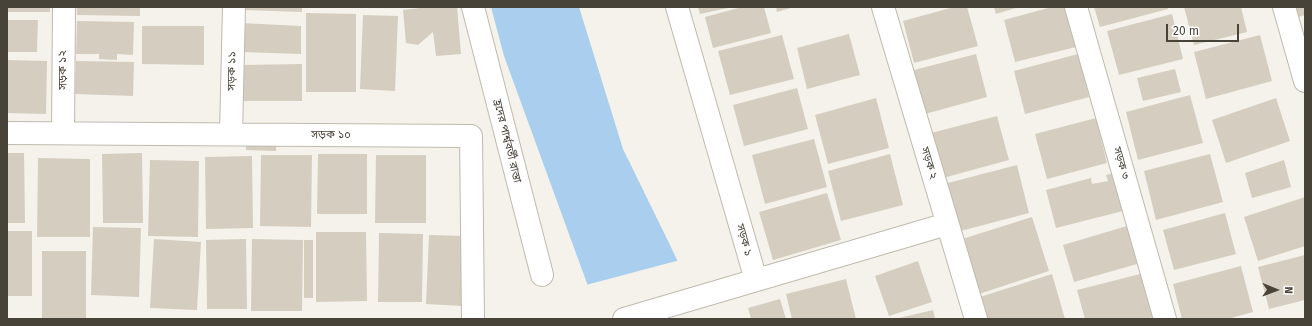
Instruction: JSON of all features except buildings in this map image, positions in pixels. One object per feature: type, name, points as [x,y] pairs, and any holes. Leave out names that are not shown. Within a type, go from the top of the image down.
[{"type":"street","name":"সড়ক ১২","points":[[63,133],[64,7]]},
{"type":"street","name":"সড়ক ১১","points":[[231,134],[234,7]]},
{"type":"street","name":"হ্রদের পার্শ্ববর্তী রাস্তা","points":[[473,7],[542,275]]},
{"type":"street","name":"সড়ক ১","points":[[677,7],[756,280]]},
{"type":"street","name":"সড়ক ২","points":[[883,7],[976,319]]},
{"type":"street","name":"সড়ক ৩","points":[[1076,7],[1165,319]]},
{"type":"street","points":[[1284,7],[1305,81]]},
{"type":"street","name":"সড়ক ১০","points":[[7,133],[471,136],[473,319]]},
{"type":"street","points":[[624,319],[947,224]]},
{"type":"water","points":[[491,7],[579,7],[623,149],[705,319],[600,319],[504,56]]},
{"type":"pier","points":[[680,260],[707,319],[598,319],[586,285]]}]
